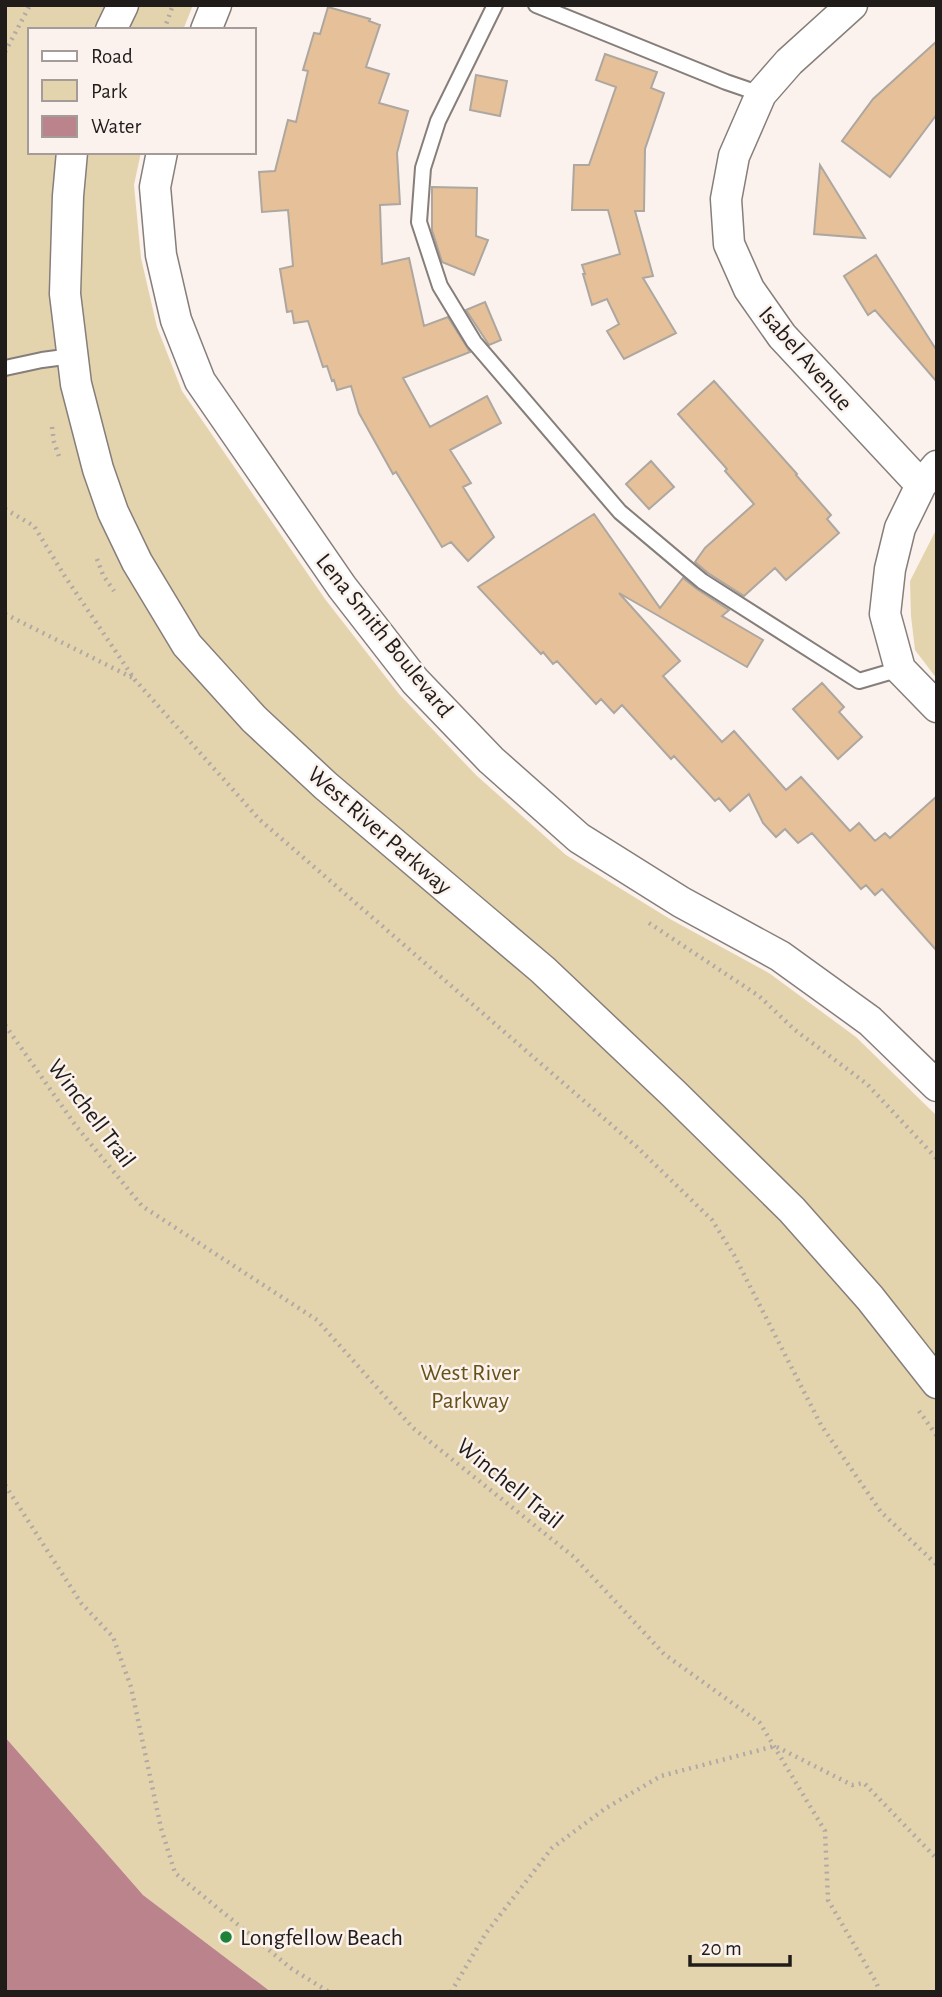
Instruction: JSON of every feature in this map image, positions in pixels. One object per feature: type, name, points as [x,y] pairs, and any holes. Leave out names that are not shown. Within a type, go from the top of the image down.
[{"type":"street","points":[[112,28],[123,5]]},
{"type":"street","points":[[207,28],[216,5]]},
{"type":"street","name":"Isabel Avenue","points":[[852,5],[789,62],[761,94],[734,156],[726,199],[729,244],[749,289],[782,336],[929,475]]},
{"type":"street","name":"West River Parkway","points":[[72,154],[65,294],[79,396],[98,469],[113,512],[137,562],[187,645],[254,719],[326,786],[542,970],[792,1210],[870,1298],[937,1383]]},
{"type":"street","name":"Lena Smith Boulevard","points":[[162,154],[155,187],[161,255],[176,320],[200,381],[342,587],[415,681],[491,760],[579,838],[681,902],[780,956],[870,1021],[937,1086]]},
{"type":"street","points":[[929,475],[900,528],[890,569],[885,614],[900,669],[937,707]]},
{"type":"lane","points":[[495,5],[438,121],[423,168],[419,222],[440,286],[474,342],[620,512],[702,581],[859,681],[900,669]]},
{"type":"lane","points":[[536,5],[761,94]]},
{"type":"lane","points":[[5,368],[72,356]]},
{"type":"path","points":[[5,52],[30,5]]},
{"type":"path","points":[[165,28],[173,5]]},
{"type":"path","points":[[5,509],[34,526],[135,680],[260,820],[637,1147],[712,1220],[734,1255],[821,1425],[881,1512],[937,1565]]},
{"type":"path","points":[[5,614],[135,680]]},
{"type":"path","name":"Winchell Trail","points":[[5,1025],[76,1126],[142,1206],[317,1320],[413,1428],[574,1557],[664,1654],[760,1723],[825,1831],[828,1900],[880,1992]]},
{"type":"path","points":[[5,1485],[81,1603],[113,1637],[131,1687],[161,1828],[175,1873],[292,1969],[329,1992]]},
{"type":"path","points":[[451,1992],[486,1933],[552,1848],[606,1808],[660,1776],[775,1746],[852,1785],[864,1783],[937,1859]]},
{"type":"green space","name":"West River Parkway","points":[[5,5],[193,5],[184,28],[28,28],[28,154],[141,154],[134,185],[141,258],[157,327],[182,391],[325,599],[399,694],[476,775],[566,855],[670,919],[769,973],[856,1037],[937,1116],[937,1992],[271,1992],[143,1895],[5,1737]]},
{"type":"green space","points":[[937,528],[937,679],[915,650],[910,581]]},
{"type":"water","points":[[5,1737],[143,1895],[271,1992],[5,1992]]},
{"type":"building","points":[[328,7],[370,19],[369,21],[380,25],[366,67],[389,74],[379,103],[408,111],[397,153],[400,204],[380,205],[382,264],[409,258],[424,326],[448,317],[470,352],[403,378],[430,427],[487,396],[501,423],[450,450],[471,483],[463,487],[494,537],[468,561],[451,542],[442,547],[396,472],[393,474],[359,413],[351,386],[337,390],[327,366],[323,367],[308,321],[294,323],[292,311],[287,312],[280,269],[293,266],[288,210],[262,212],[259,172],[275,171],[288,120],[296,122],[308,71],[303,70],[314,33],[320,34]]},
{"type":"building","points":[[937,41],[937,114],[890,177],[842,141],[873,99]]},
{"type":"building","points":[[605,54],[657,72],[651,88],[664,93],[645,149],[644,211],[635,211],[653,276],[643,278],[676,333],[624,359],[607,331],[619,324],[607,299],[592,305],[582,265],[620,254],[608,210],[572,210],[574,165],[589,165],[616,87],[596,80]]},
{"type":"building","points":[[476,75],[507,81],[500,116],[470,110]]},
{"type":"building","points":[[820,165],[865,238],[814,234]]},
{"type":"building","points":[[432,187],[477,188],[476,236],[488,240],[474,275],[442,262],[432,230]]},
{"type":"building","points":[[876,255],[937,351],[937,382],[875,310],[868,315],[844,276]]},
{"type":"building","points":[[485,302],[501,340],[489,345],[466,310]]},
{"type":"building","points":[[714,381],[831,515],[827,519],[839,533],[786,580],[775,568],[744,596],[695,562],[705,548],[754,504],[678,414]]},
{"type":"building","points":[[651,461],[674,487],[649,509],[626,484]]},
{"type":"building","points":[[594,514],[660,608],[683,578],[729,610],[722,616],[763,640],[747,667],[619,593],[680,661],[663,676],[722,742],[734,731],[786,790],[801,777],[850,831],[859,823],[875,841],[885,833],[890,838],[937,796],[937,951],[882,889],[875,895],[866,885],[861,889],[812,833],[798,843],[785,829],[776,837],[763,823],[749,794],[730,811],[719,798],[715,801],[674,756],[671,759],[622,705],[614,713],[601,699],[596,704],[557,661],[553,664],[543,652],[541,654],[478,587]]},
{"type":"building","points":[[822,683],[844,707],[839,712],[862,737],[838,759],[793,709]]},
{"type":"place","name":"Longfellow Beach","points":[[226,1937]]}]
